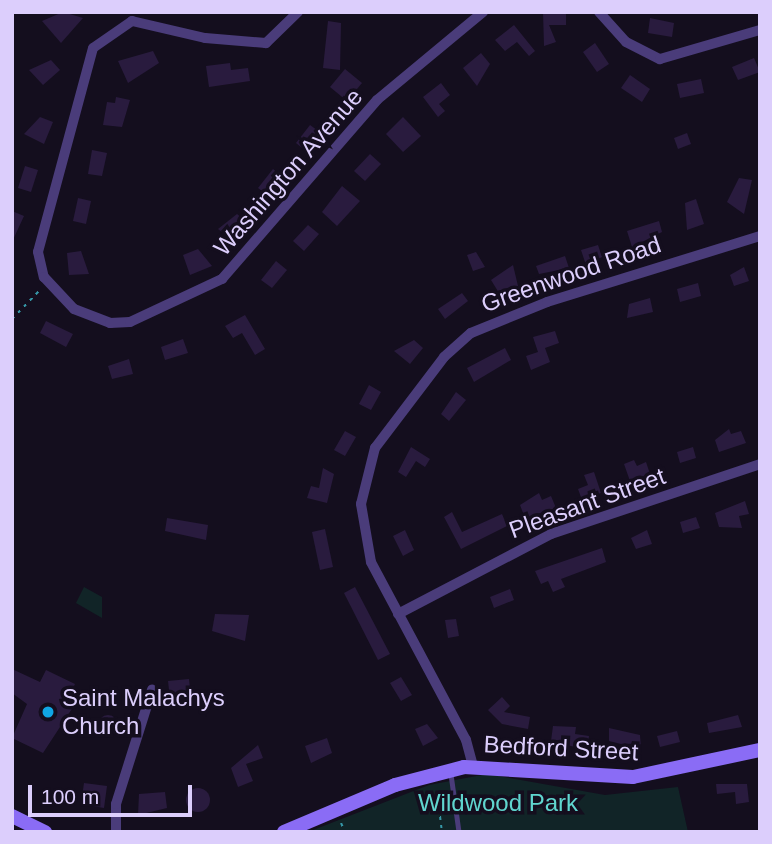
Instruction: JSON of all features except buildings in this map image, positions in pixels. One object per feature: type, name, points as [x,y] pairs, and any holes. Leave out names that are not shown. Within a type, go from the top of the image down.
[{"type":"main road","name":"Bedford Street","points":[[284,832],[451,770],[474,766],[624,777],[760,750]]},
{"type":"main road","points":[[12,816],[45,832]]},
{"type":"street","points":[[47,282],[38,259],[40,239],[88,60],[99,41],[132,21],[255,44],[279,36],[298,12]]},
{"type":"street","name":"Washington Avenue","points":[[47,282],[74,309],[110,323],[151,316],[210,287],[233,270],[383,94],[483,12]]},
{"type":"street","points":[[599,12],[626,42],[660,58],[760,30]]},
{"type":"street","name":"Greenwood Road","points":[[474,766],[366,545],[363,481],[375,448],[444,357],[499,318],[760,236]]},
{"type":"street","name":"Pleasant Street","points":[[398,614],[551,534],[760,464]]},
{"type":"street","points":[[116,832],[116,804],[152,690]]},
{"type":"lane","points":[[451,770],[459,832]]},
{"type":"path","points":[[12,319],[47,282]]},
{"type":"path","points":[[439,808],[443,832]]},
{"type":"green space","points":[[84,587],[102,597],[102,618],[76,603]]},
{"type":"green space","name":"Wildwood Park","points":[[487,774],[605,795],[678,787],[688,832],[308,832],[429,785]]},
{"type":"place","name":"Saint Malachys Church","points":[[48,712]]}]
